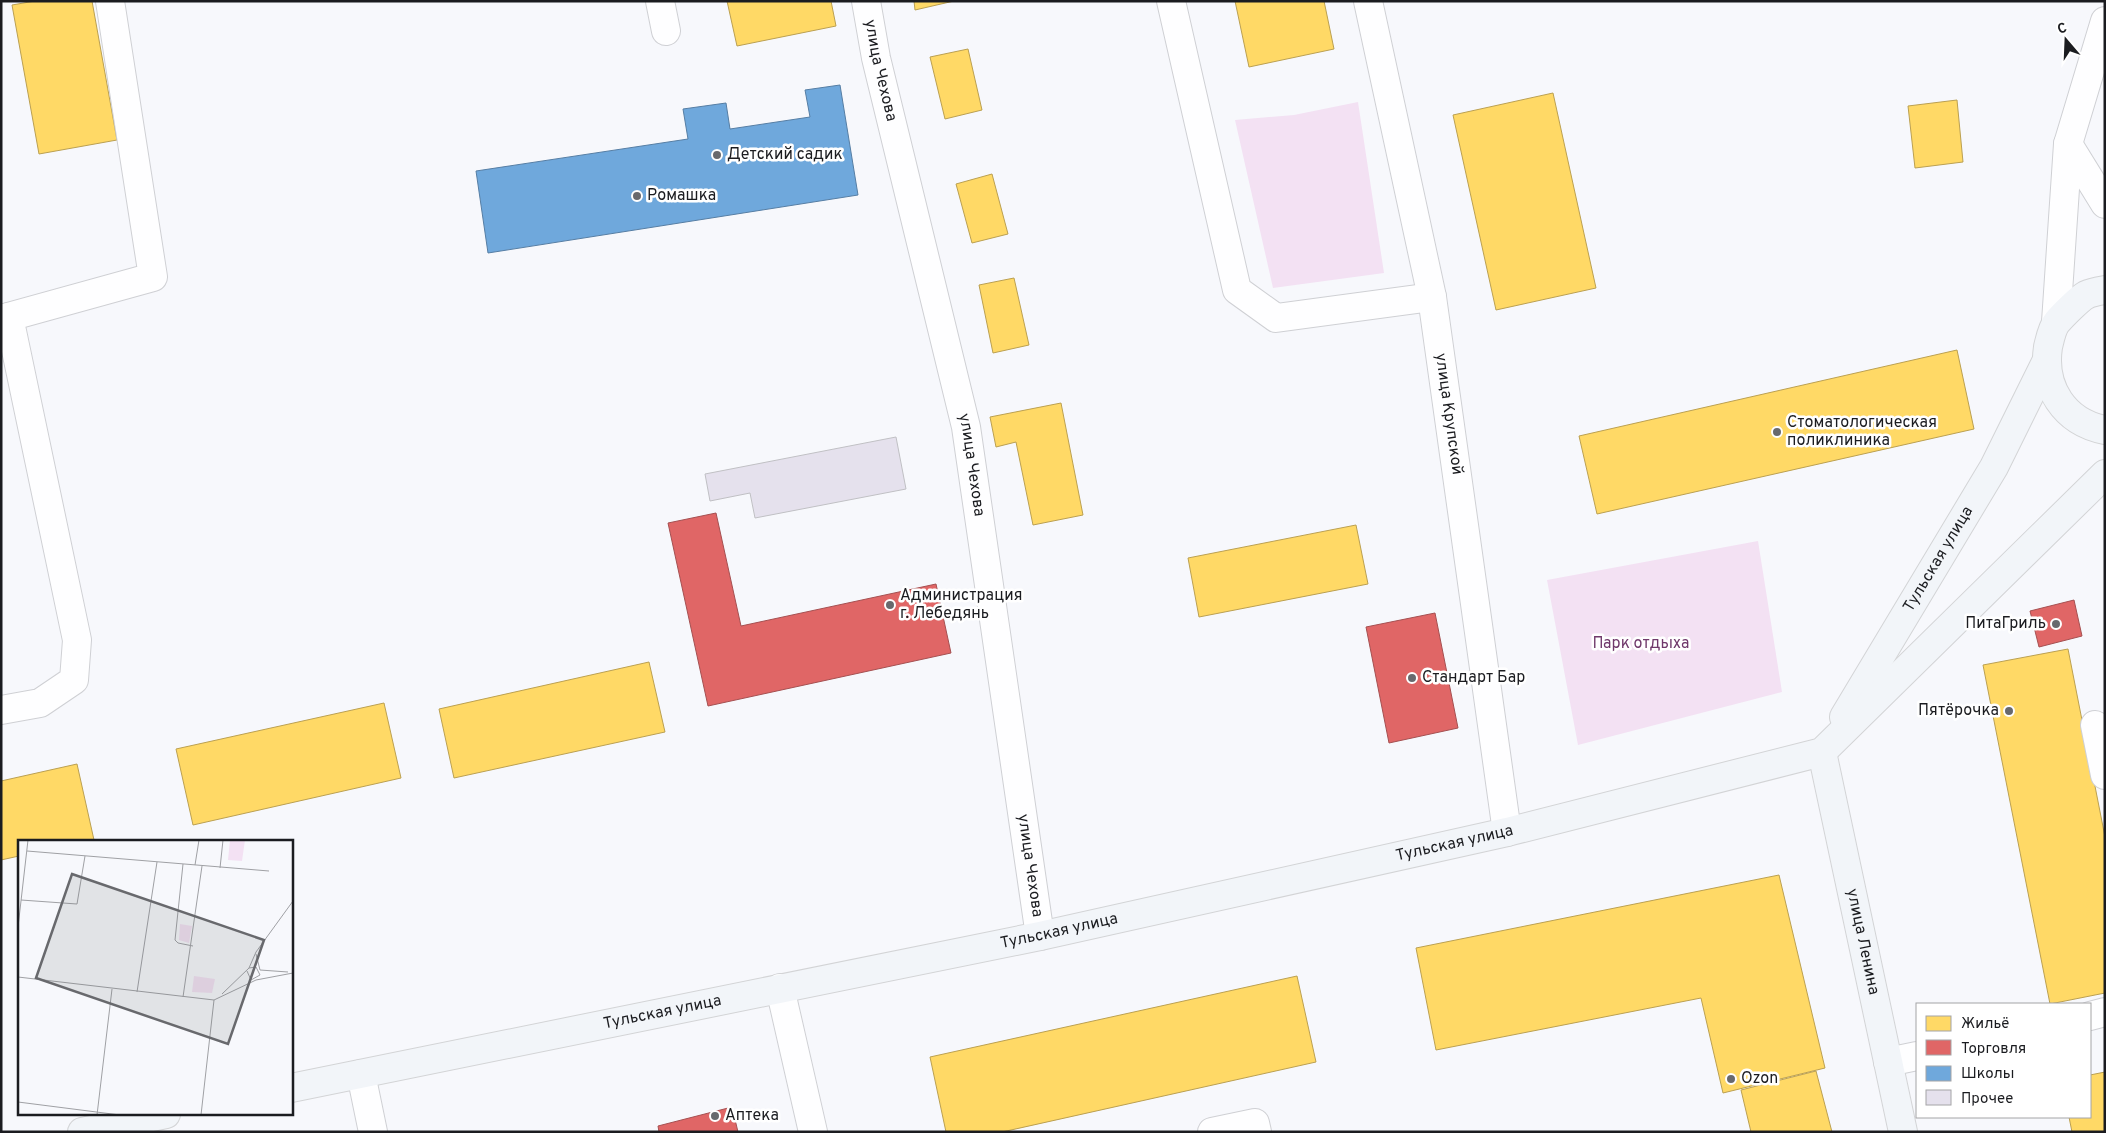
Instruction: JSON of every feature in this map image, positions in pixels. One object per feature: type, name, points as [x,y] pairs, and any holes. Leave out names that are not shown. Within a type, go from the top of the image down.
[{"type":"main road","points":[[2105,290],[2086,296],[2056,322],[2050,337],[2046,362],[2049,380],[2059,402],[2077,420],[2093,428],[2105,430]]},
{"type":"main road","name":"Тульская улица","points":[[292,1088],[1040,936],[1507,832],[1822,752],[1994,467],[2046,362]]},
{"type":"main road","points":[[1822,752],[2105,474]]},
{"type":"main road","name":"улица Ленина","points":[[1822,752],[1903,1132]]},
{"type":"main road","points":[[82,1132],[157,1116]]},
{"type":"street","points":[[1,710],[40,702],[74,680],[77,640],[5,318],[153,277],[110,1]]},
{"type":"street","points":[[660,1],[666,30]]},
{"type":"street","name":"улица Чехова","points":[[866,1],[876,58],[966,427],[1040,936]]},
{"type":"street","points":[[1171,1],[1237,290],[1276,318],[1432,297]]},
{"type":"street","name":"улица Крупской","points":[[1368,1],[1432,297],[1507,832]]},
{"type":"street","points":[[2056,322],[2068,144],[2105,21]]},
{"type":"street","points":[[2068,144],[2105,204]]},
{"type":"street","points":[[2095,725],[2105,775]]},
{"type":"street","points":[[780,988],[812,1132]]},
{"type":"street","points":[[2091,1016],[2105,1012]]},
{"type":"street","points":[[1888,1062],[1916,1056]]},
{"type":"street","points":[[361,1074],[372,1132]]},
{"type":"street","points":[[1212,1132],[1255,1122],[1257,1132]]},
{"type":"green space","points":[[1358,102],[1384,273],[1273,288],[1235,120],[1294,115]]},
{"type":"green space","name":"Парк отдыха","points":[[1758,541],[1782,692],[1578,745],[1547,580]]},
{"type":"building: Жильё","points":[[35,1],[92,1],[117,140],[39,154],[12,5]]},
{"type":"building: Жильё","points":[[727,1],[831,1],[836,26],[737,46]]},
{"type":"building: Жильё","points":[[914,1],[954,1],[915,10]]},
{"type":"building: Жильё","points":[[1235,1],[1324,1],[1334,49],[1249,67]]},
{"type":"building: Жильё","points":[[968,49],[982,110],[945,119],[930,57]]},
{"type":"building: Жильё","points":[[1553,93],[1596,288],[1496,310],[1453,115]]},
{"type":"building: Жильё","points":[[1957,100],[1963,162],[1915,168],[1908,106]]},
{"type":"building: Жильё","points":[[992,174],[1008,234],[972,243],[956,184]]},
{"type":"building: Жильё","points":[[1014,278],[1029,345],[993,353],[979,285]]},
{"type":"building: Жильё","name":"Стоматологическая поликлиника","points":[[1957,350],[1974,429],[1597,514],[1579,436]]},
{"type":"building: Жильё","points":[[1061,403],[1083,515],[1033,525],[1016,442],[996,447],[990,417]]},
{"type":"building: Жильё","points":[[1356,525],[1368,584],[1199,617],[1188,558]]},
{"type":"building: Жильё","points":[[2068,649],[2105,837],[2105,993],[2050,1003],[1983,665]]},
{"type":"building: Жильё","points":[[649,662],[665,732],[454,778],[439,709]]},
{"type":"building: Жильё","points":[[384,703],[401,778],[193,825],[176,749]]},
{"type":"building: Жильё","points":[[77,764],[94,840],[18,840],[18,856],[1,860],[1,781]]},
{"type":"building: Жильё","points":[[1779,875],[1825,1068],[1723,1093],[1701,998],[1436,1050],[1416,948]]},
{"type":"building: Жильё","points":[[1297,976],[1316,1062],[1002,1132],[946,1132],[930,1057]]},
{"type":"building: Жильё","points":[[1816,1071],[1832,1132],[1751,1132],[1741,1090]]},
{"type":"building: Жильё","points":[[2105,1072],[2105,1132],[2072,1132],[2069,1118],[2091,1118],[2091,1075]]},
{"type":"building: Торговля","name":"Администрация г. Лебедянь","points":[[716,513],[741,626],[936,584],[951,653],[708,706],[668,523]]},
{"type":"building: Торговля","name":"ПитаГриль","points":[[2074,600],[2082,636],[2039,647],[2030,611]]},
{"type":"building: Торговля","name":"Стандарт Бар","points":[[1435,613],[1458,728],[1389,743],[1366,627]]},
{"type":"building: Торговля","name":"Аптека","points":[[732,1107],[738,1132],[659,1132],[658,1126]]},
{"type":"building: Школы","name":"Детский садик","points":[[840,85],[858,195],[488,253],[476,171],[688,139],[683,109],[726,103],[730,129],[810,117],[805,90]]},
{"type":"building: Прочее","points":[[896,437],[906,489],[755,518],[750,493],[710,501],[705,474]]},
{"type":"place","name":"Детский садик","points":[[717,155]]},
{"type":"place","name":"Ромашка","points":[[637,196]]},
{"type":"place","name":"Стоматологическая поликлиника","points":[[1777,432]]},
{"type":"place","name":"Администрация г. Лебедянь","points":[[890,605]]},
{"type":"place","name":"ПитаГриль","points":[[2056,624]]},
{"type":"place","name":"Стандарт Бар","points":[[1412,678]]},
{"type":"place","name":"Пятёрочка","points":[[2009,711]]},
{"type":"place","name":"Ozon","points":[[1731,1079]]},
{"type":"place","name":"Аптека","points":[[715,1116]]}]
